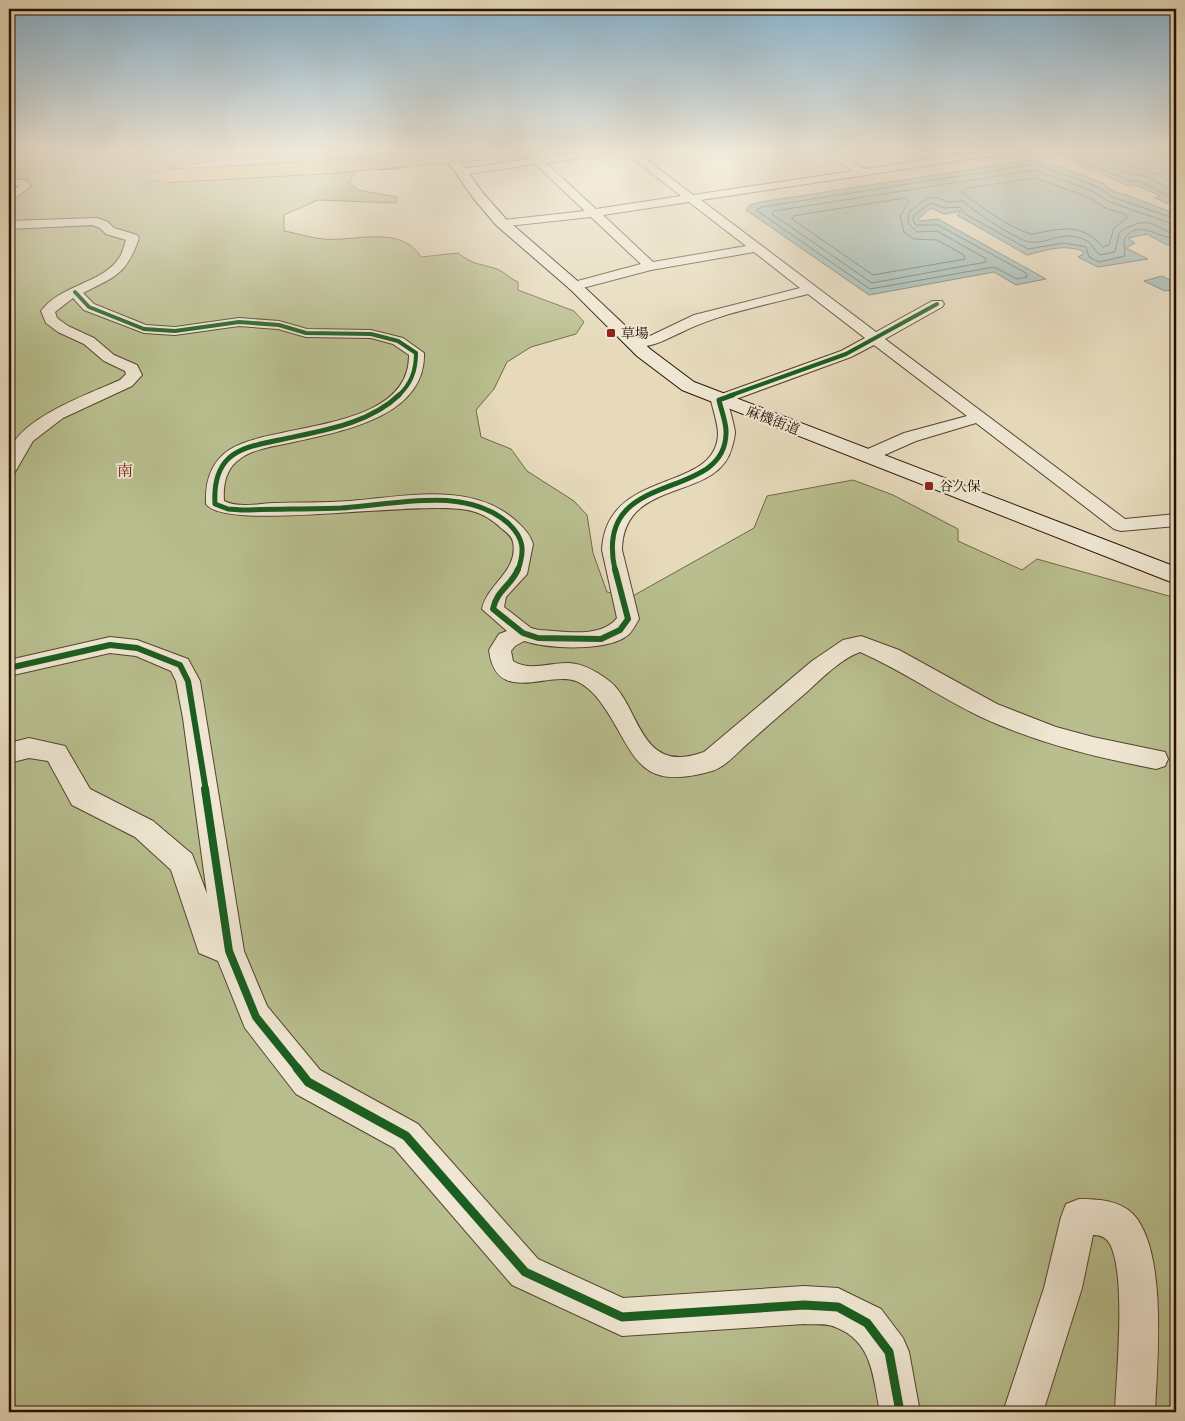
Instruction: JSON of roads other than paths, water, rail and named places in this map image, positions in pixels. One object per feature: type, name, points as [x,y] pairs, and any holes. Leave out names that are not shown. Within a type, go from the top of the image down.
[{"type":"street","name":"麻機街道","points":[[495,215],[675,378],[719,400],[1176,576]]},
{"type":"street","points":[[503,224],[576,215]]},
{"type":"street","points":[[596,215],[650,266]]},
{"type":"street","points":[[714,215],[812,289],[873,339],[980,417],[1122,526]]},
{"type":"street","points":[[9,225],[93,222],[133,238],[125,260],[111,273],[62,298],[48,311],[51,320],[63,329],[89,341],[108,358],[132,368],[133,378],[57,414],[26,438],[9,468]]},
{"type":"street","points":[[575,286],[650,266],[756,248]]},
{"type":"street","points":[[636,343],[654,340],[699,318],[812,289]]},
{"type":"street","points":[[76,292],[89,308],[144,329],[175,331],[239,322],[279,325],[306,333],[372,334],[398,341],[416,353],[416,370],[411,382],[388,404],[371,414],[344,424],[256,446],[235,454],[220,470],[213,488],[215,504],[235,510],[349,507],[433,500],[457,502],[480,507],[507,520],[520,536],[524,547],[516,576],[500,588],[494,599],[493,609],[523,633],[538,638],[601,639],[620,630],[628,619],[612,560],[612,540],[622,515],[633,504],[650,493],[705,471],[720,460],[728,436],[719,400],[834,359],[937,304]]},
{"type":"street","points":[[868,456],[910,437],[980,417]]},
{"type":"street","points":[[1104,547],[1122,526],[1176,520]]},
{"type":"street","points":[[523,633],[507,640],[500,650],[502,665],[519,674],[562,672],[583,674],[608,693],[641,752],[659,765],[690,768],[711,760],[820,667],[852,646],[861,644],[891,656],[989,710],[1051,734],[1093,747],[1156,759]]},
{"type":"street","points":[[9,668],[26,667],[103,646],[122,645],[180,666],[188,681],[229,951],[256,1018],[308,1082],[406,1136],[525,1272],[622,1317],[804,1305],[838,1308],[867,1323],[889,1352],[900,1412]]},
{"type":"street","points":[[9,753],[29,748],[56,753],[81,797],[144,829],[182,863],[209,943],[229,951]]},
{"type":"street","points":[[1023,1412],[1062,1288],[1078,1217],[1104,1216],[1121,1228],[1132,1250],[1137,1278],[1135,1412]]},
{"type":"water","points":[[754,215],[922,215],[918,219],[919,221],[938,219],[1046,279],[1016,285],[994,272],[869,295]]},
{"type":"water","points":[[958,215],[1176,215],[1176,245],[1167,245],[1147,234],[1128,238],[1135,243],[1126,248],[1148,259],[1098,267],[1078,257],[1083,254],[1083,251],[1076,249],[1055,248],[1027,255]]},
{"type":"water","points":[[1162,276],[1176,283],[1176,289],[1165,291],[1144,281]]},
{"type":"place","name":"草場","points":[[611,333]]},
{"type":"place","name":"谷久保","points":[[929,486]]},
{"type":"district","name":"南","points":[[125,470]]}]
